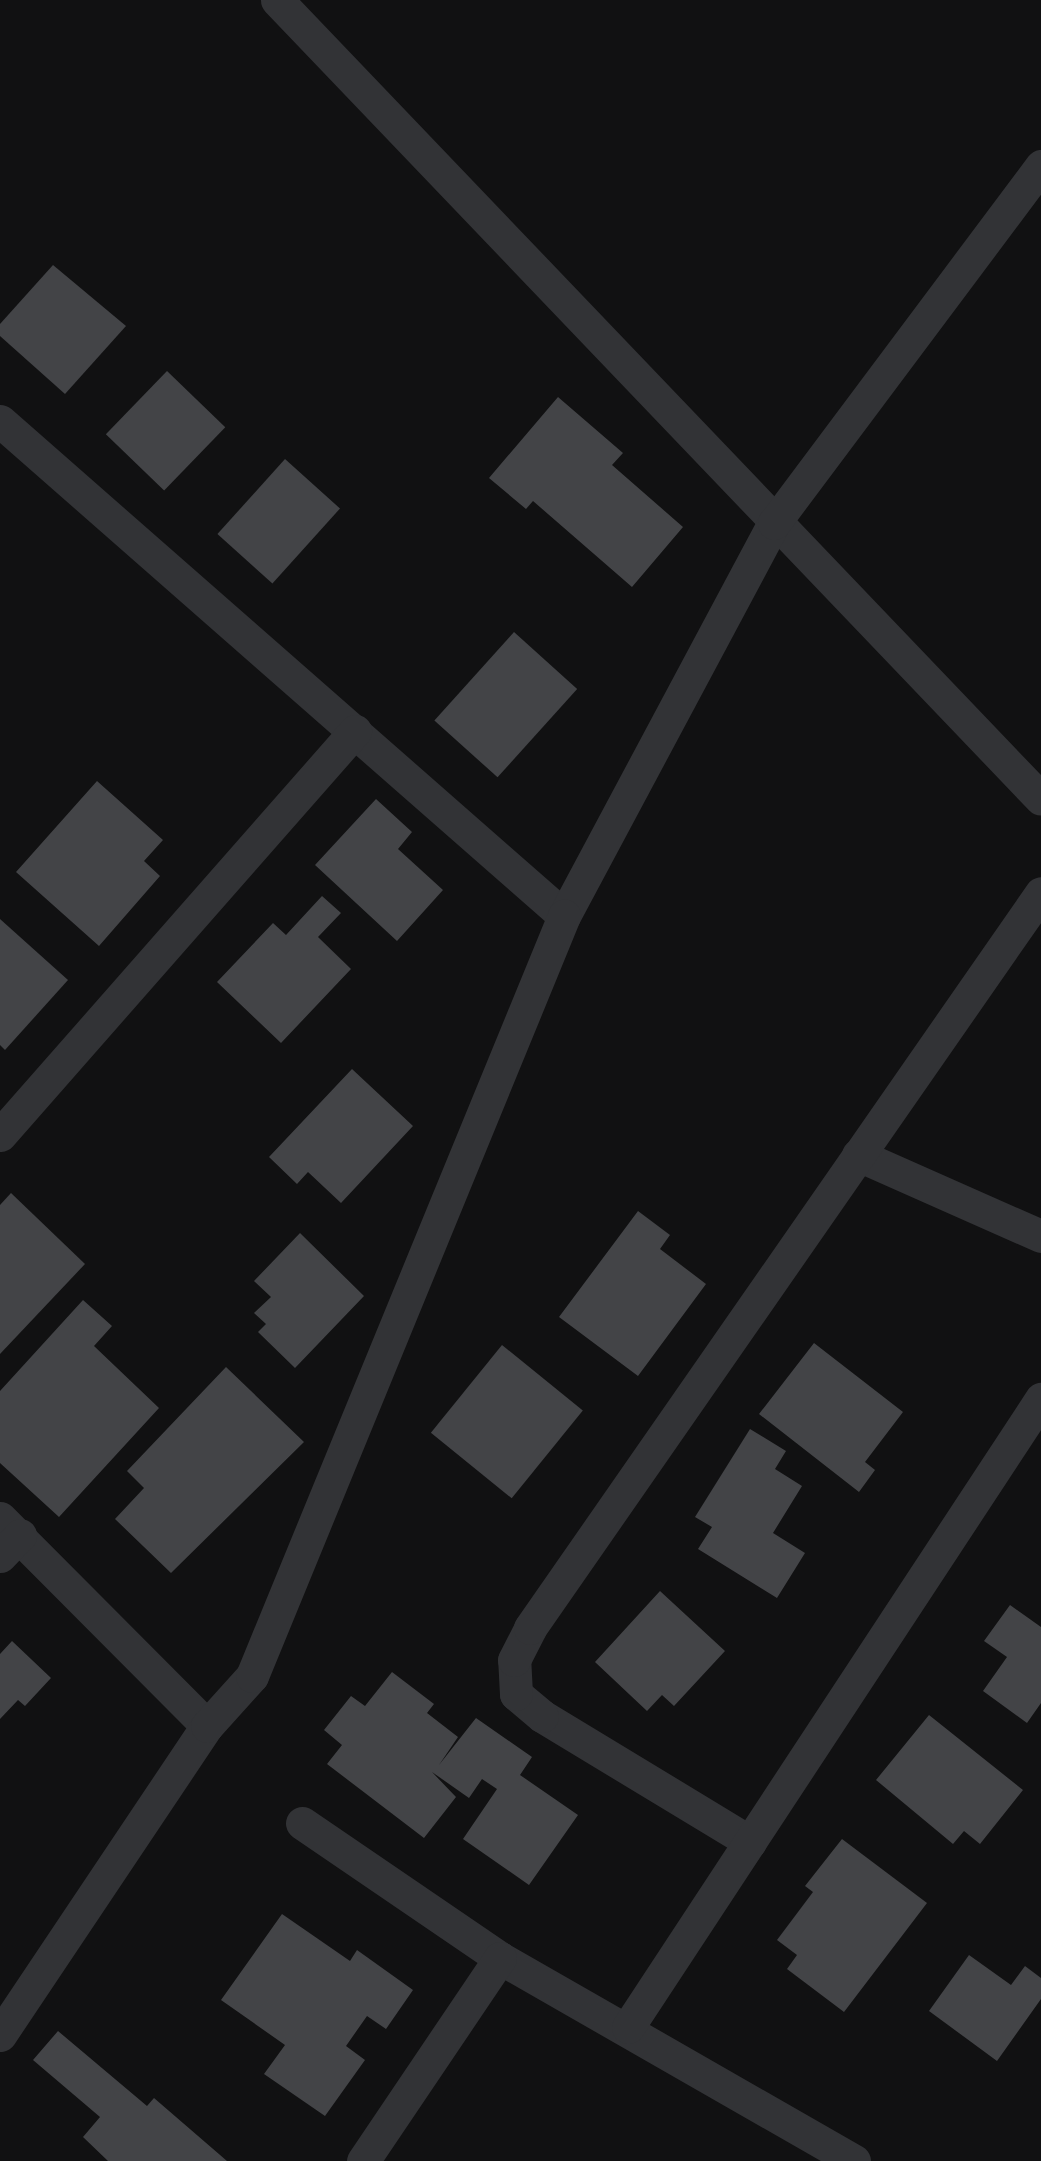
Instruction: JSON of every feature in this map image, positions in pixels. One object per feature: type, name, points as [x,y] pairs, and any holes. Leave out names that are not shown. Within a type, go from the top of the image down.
[{"type":"street","points":[[277,0],[586,318],[774,523],[1039,791]]},
{"type":"street","points":[[0,2035],[206,1726],[252,1676],[564,916],[774,523],[1041,166]]},
{"type":"street","points":[[0,421],[564,916]]},
{"type":"street","points":[[0,1135],[355,731]]},
{"type":"street","points":[[750,1842],[542,1716],[516,1694],[514,1660],[530,1628],[1041,893]]},
{"type":"street","points":[[858,1155],[1041,1236]]},
{"type":"street","points":[[628,2027],[1041,1399]]},
{"type":"street","points":[[7,1536],[206,1726]]},
{"type":"street","points":[[302,1823],[500,1958],[628,2027],[854,2161]]},
{"type":"street","points":[[363,2161],[500,1958]]},
{"type":"building","points":[[53,265],[126,326],[65,394],[0,336],[0,324]]},
{"type":"building","points":[[167,371],[225,427],[164,491],[106,434]]},
{"type":"building","points":[[558,397],[623,453],[612,465],[683,527],[632,587],[533,501],[526,509],[489,478]]},
{"type":"building","points":[[285,459],[340,509],[272,584],[217,534]]},
{"type":"building","points":[[514,632],[577,689],[498,777],[434,720]]},
{"type":"building","points":[[97,781],[163,840],[144,861],[160,876],[99,946],[16,872]]},
{"type":"building","points":[[376,799],[412,832],[398,849],[443,890],[397,941],[315,865]]},
{"type":"building","points":[[322,896],[341,913],[318,937],[351,969],[281,1043],[217,982],[273,923],[286,935]]},
{"type":"building","points":[[0,919],[68,980],[5,1050],[0,1045]]},
{"type":"building","points":[[352,1069],[413,1126],[341,1203],[308,1172],[297,1184],[269,1157]]},
{"type":"building","points":[[11,1193],[85,1264],[0,1354],[0,1205]]},
{"type":"building","points":[[638,1211],[670,1235],[660,1249],[706,1284],[638,1376],[559,1317]]},
{"type":"building","points":[[300,1233],[364,1296],[295,1368],[258,1332],[266,1324],[254,1313],[271,1297],[254,1281]]},
{"type":"building","points":[[83,1300],[112,1326],[94,1346],[159,1408],[59,1517],[0,1463],[0,1391]]},
{"type":"building","points":[[814,1343],[903,1412],[865,1462],[875,1470],[859,1492],[759,1414]]},
{"type":"building","points":[[502,1345],[583,1410],[512,1498],[431,1433]]},
{"type":"building","points":[[226,1367],[304,1442],[171,1573],[115,1519],[144,1488],[127,1471]]},
{"type":"building","points":[[750,1429],[786,1451],[775,1469],[802,1486],[773,1533],[805,1553],[777,1598],[698,1549],[712,1527],[695,1517]]},
{"type":"building","points":[[660,1591],[725,1651],[674,1706],[662,1695],[647,1711],[595,1662]]},
{"type":"building","points":[[1010,1605],[1041,1627],[1041,1703],[1027,1723],[983,1691],[1007,1657],[984,1641]]},
{"type":"building","points":[[12,1641],[51,1678],[25,1706],[18,1700],[0,1719],[0,1654]]},
{"type":"building","points":[[392,1672],[434,1704],[427,1713],[458,1737],[439,1765],[476,1718],[532,1757],[520,1775],[578,1815],[529,1885],[463,1839],[497,1789],[482,1779],[469,1798],[432,1772],[456,1797],[424,1838],[327,1764],[342,1745],[324,1730],[351,1696],[365,1706]]},
{"type":"building","points":[[929,1715],[1023,1790],[980,1844],[964,1831],[953,1844],[876,1780]]},
{"type":"building","points":[[842,1839],[927,1903],[844,2012],[787,1969],[797,1955],[777,1940],[813,1892],[805,1886]]},
{"type":"building","points":[[282,1914],[350,1961],[357,1950],[413,1990],[386,2029],[367,2016],[346,2046],[365,2060],[325,2116],[264,2074],[285,2045],[221,2000]]},
{"type":"building","points":[[969,1955],[1011,1985],[1025,1966],[1041,1978],[1041,1999],[997,2061],[929,2011]]},
{"type":"building","points":[[58,2031],[147,2106],[154,2098],[227,2161],[108,2161],[83,2137],[100,2117],[33,2060]]}]
